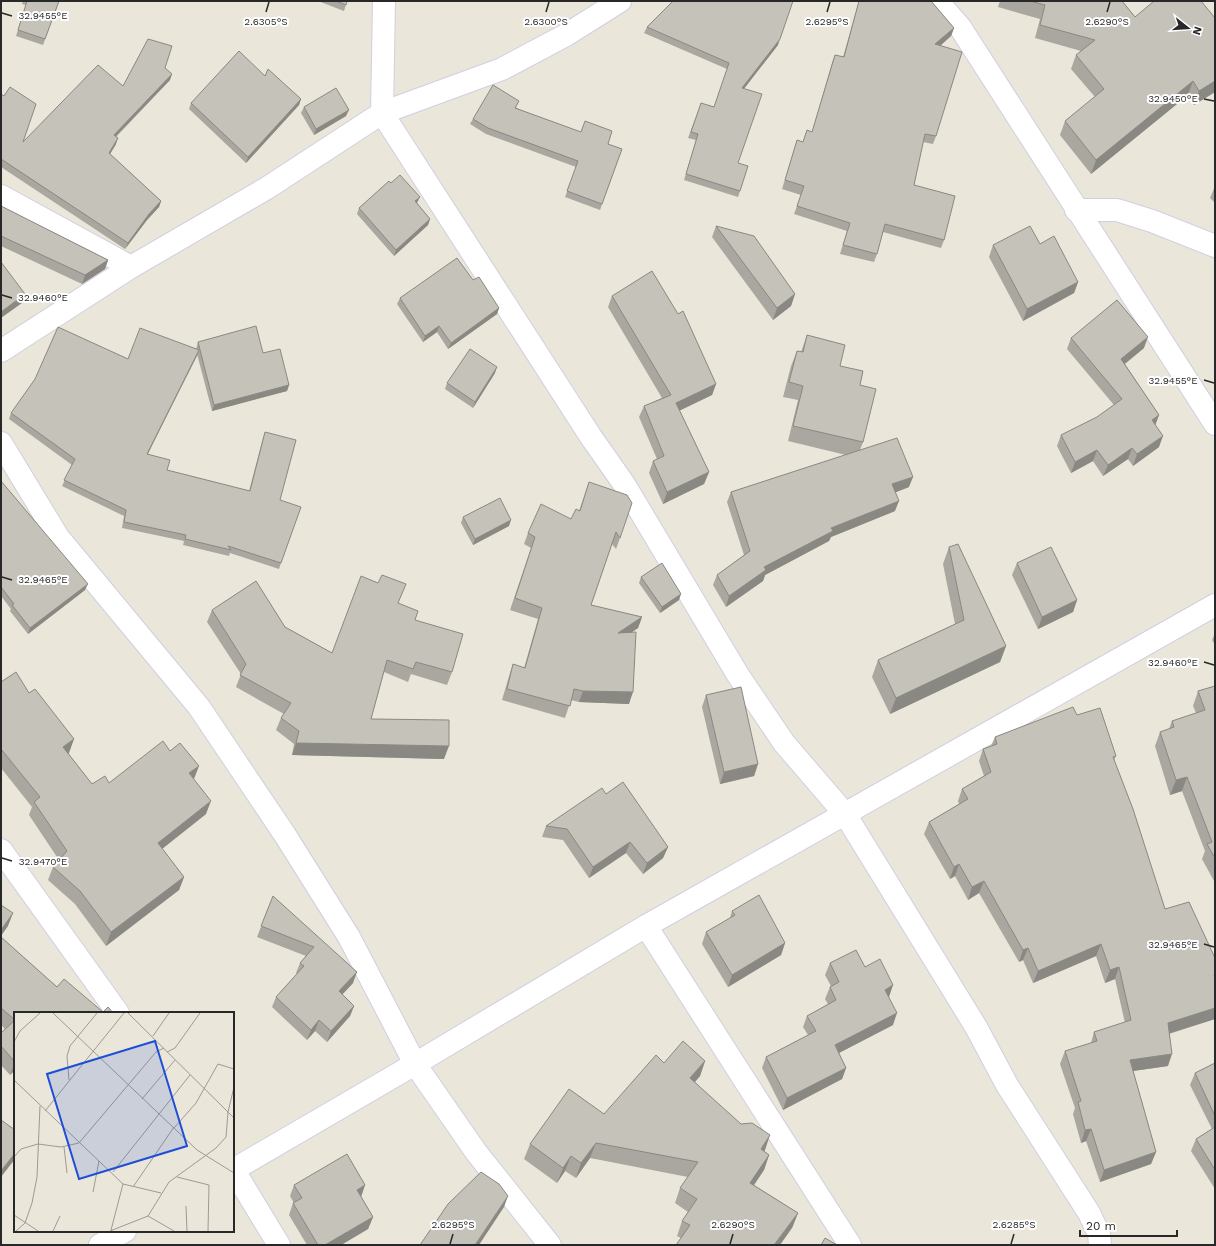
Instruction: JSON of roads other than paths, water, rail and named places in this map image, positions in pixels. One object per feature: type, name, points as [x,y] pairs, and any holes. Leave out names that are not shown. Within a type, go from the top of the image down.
[{"type":"street","points":[[384,1],[382,113],[591,437],[624,484],[738,675],[784,743],[845,814],[976,1027],[1007,1085],[1089,1213],[1099,1234],[1100,1245]]},
{"type":"street","points":[[1,351],[131,267],[267,188],[382,113],[502,69],[566,35],[620,1]]},
{"type":"street","points":[[937,1],[960,27],[1076,210],[1215,424]]},
{"type":"street","points":[[1,196],[131,267]]},
{"type":"street","points":[[1076,210],[1117,210],[1152,221],[1215,246]]},
{"type":"street","points":[[1,443],[58,537],[199,707],[285,835],[349,937],[415,1064],[476,1152],[550,1245]]},
{"type":"street","points":[[279,1245],[235,1165],[415,1064],[646,926],[1215,605]]},
{"type":"street","points":[[1,850],[117,1012]]},
{"type":"street","points":[[646,926],[850,1245]]},
{"type":"street","points":[[100,1245],[123,1232]]}]
